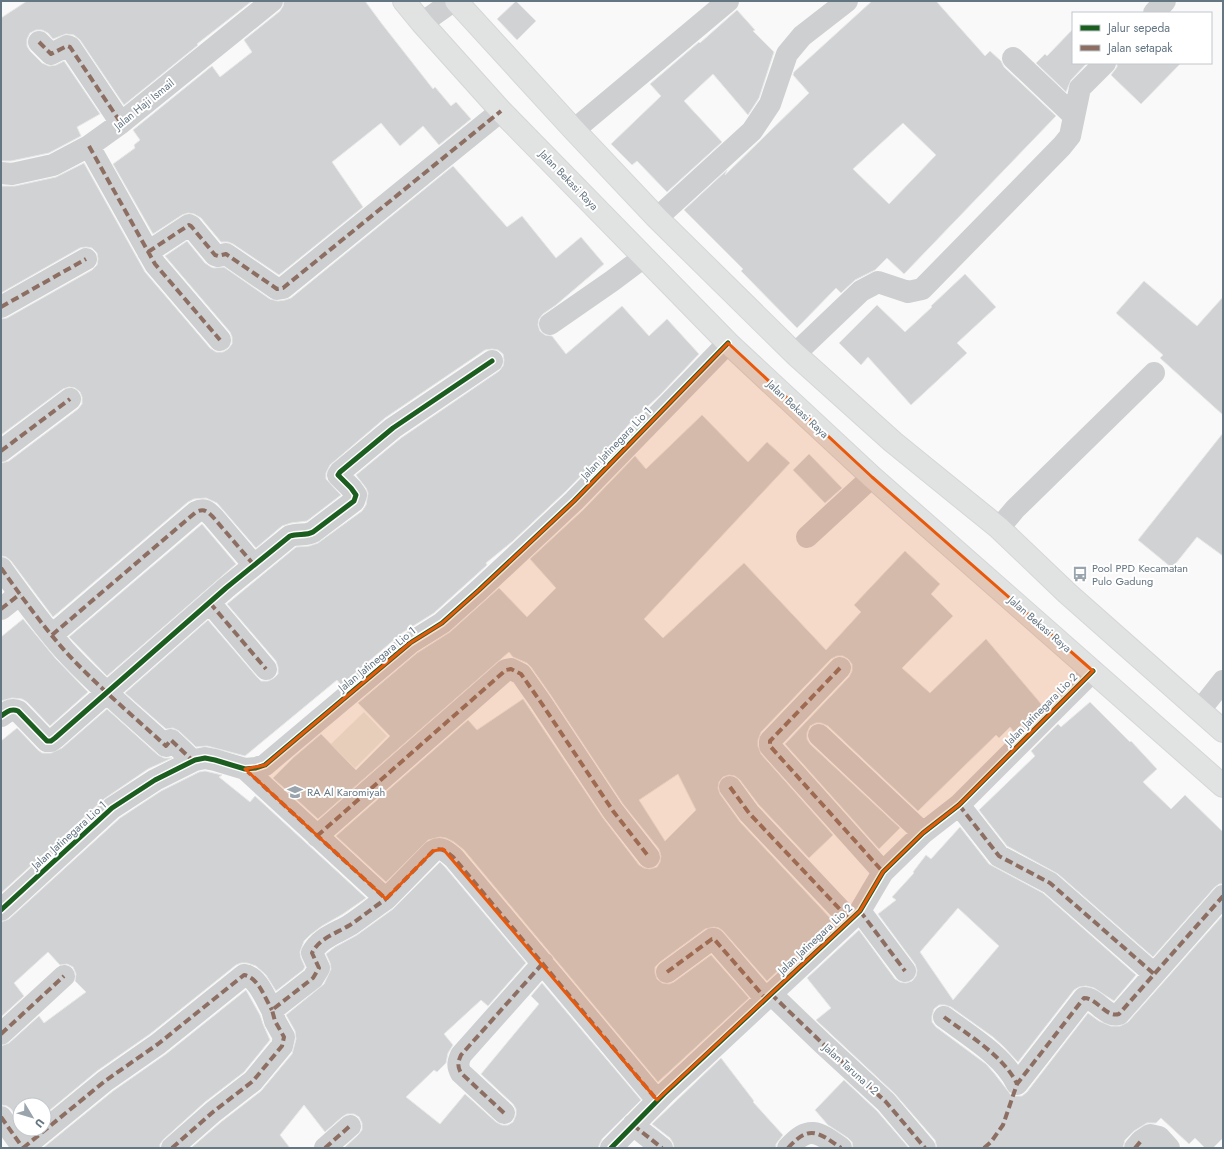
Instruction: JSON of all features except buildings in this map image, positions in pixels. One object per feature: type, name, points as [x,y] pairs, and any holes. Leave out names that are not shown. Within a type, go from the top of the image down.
[{"type":"main road","name":"Jalan Bekasi Raya","points":[[404,1],[501,111],[728,343],[872,477],[1223,786]]},
{"type":"main road","points":[[456,1],[657,218],[796,354],[893,442],[999,528],[1067,593],[1223,731]]},
{"type":"street","name":"Jalan Haji Ismail","points":[[1,174],[12,174],[53,165],[89,146],[122,123],[272,1]]},
{"type":"street","points":[[422,23],[453,1]]},
{"type":"street","points":[[574,130],[728,1]]},
{"type":"street","points":[[657,218],[752,131],[770,104],[787,54],[802,36],[847,1]]},
{"type":"street","points":[[1155,12],[1165,1]]},
{"type":"street","points":[[39,42],[51,54],[67,46],[70,47],[122,123]]},
{"type":"street","points":[[1013,58],[1074,115]]},
{"type":"street","points":[[796,354],[846,304],[861,291],[878,282],[908,292],[922,289],[1062,146],[1070,136],[1073,127],[1080,88],[1104,64]]},
{"type":"street","points":[[148,252],[189,225],[215,254],[218,256],[226,254],[277,289],[283,288],[501,111]]},
{"type":"street","points":[[89,146],[155,264],[220,340]]},
{"type":"street","points":[[550,324],[644,257]]},
{"type":"street","points":[[1,307],[86,260]]},
{"type":"street","name":"Jalan Jatinegara Lio 1","points":[[1,910],[112,808],[155,780],[193,761],[205,758],[244,769],[256,768],[265,765],[410,643],[442,623],[479,590],[574,501],[728,343]]},
{"type":"street","points":[[1,716],[9,710],[14,709],[18,711],[47,741],[51,741],[210,602],[290,536],[295,534],[309,534],[313,532],[354,501],[356,496],[351,488],[338,475],[340,472],[393,428],[492,362]]},
{"type":"street","points":[[999,528],[1015,509],[1154,373]]},
{"type":"street","points":[[1,451],[70,399]]},
{"type":"street","points":[[807,537],[872,477]]},
{"type":"street","points":[[52,635],[196,512],[201,510],[206,510],[254,565]]},
{"type":"street","points":[[1,568],[65,651],[107,693],[166,746],[171,740],[193,761]]},
{"type":"street","points":[[1,609],[20,594]]},
{"type":"street","points":[[210,602],[266,669]]},
{"type":"street","points":[[840,668],[770,741],[770,746],[883,872]]},
{"type":"street","points":[[318,836],[506,670],[511,669],[521,674],[613,811],[649,857]]},
{"type":"street","name":"Jalan Jatinegara Lio 2","points":[[611,1148],[657,1100],[855,915],[883,872],[923,833],[959,805],[1093,671]]},
{"type":"street","points":[[1200,710],[1223,681]]},
{"type":"street","points":[[819,735],[923,833]]},
{"type":"street","points":[[244,769],[386,899]]},
{"type":"street","points":[[730,787],[749,813],[855,915],[905,971]]},
{"type":"street","points":[[959,805],[999,856],[1050,883],[1154,974]]},
{"type":"street","points":[[272,1010],[313,978],[319,968],[312,953],[315,946],[331,935],[349,926],[386,899],[433,851],[438,848],[443,849],[454,858],[657,1100]]},
{"type":"street","points":[[944,1017],[998,1058],[1013,1076],[1017,1084],[1084,998],[1090,999],[1113,1015],[1119,1014],[1223,896]]},
{"type":"street","name":"Jalan Taruna I 2","points":[[667,972],[714,939],[769,996],[886,1102],[925,1148]]},
{"type":"street","points":[[504,1113],[462,1073],[458,1067],[458,1061],[461,1055],[543,963]]},
{"type":"street","points":[[1,1117],[23,1148],[105,1081],[158,1044],[244,975],[250,976],[272,1010],[275,1021],[284,1037],[282,1046],[253,1081],[213,1112],[172,1148]]},
{"type":"street","points":[[1,1034],[64,976]]},
{"type":"street","points":[[633,1125],[662,1148]]},
{"type":"street","points":[[325,1148],[350,1126]]},
{"type":"street","points":[[788,1148],[798,1137],[806,1133],[822,1136],[841,1148]]},
{"type":"street","points":[[1135,1148],[1141,1141],[1150,1135],[1159,1137],[1170,1148]]},
{"type":"highlighted area","points":[[728,343],[872,477],[1093,671],[959,805],[923,833],[883,872],[860,911],[657,1100],[443,849],[433,851],[386,899],[245,769],[265,765],[410,643],[442,623],[574,501]]},
{"type":"shaded area","points":[[364,712],[387,736],[355,768],[331,744]]},
{"type":"marked path","points":[[39,42],[51,54],[67,46],[70,47],[121,123]]},
{"type":"marked path","points":[[148,252],[189,225],[215,255],[218,256],[226,254],[277,289],[283,288],[501,111]]},
{"type":"marked path","points":[[89,146],[155,264],[220,340]]},
{"type":"marked path","points":[[1,307],[86,259]]},
{"type":"marked path","points":[[1,451],[70,399]]},
{"type":"marked path","points":[[52,635],[196,512],[201,510],[211,515],[254,565]]},
{"type":"marked path","points":[[1,568],[40,621],[77,664],[114,700],[166,746],[171,740],[193,761]]},
{"type":"marked path","points":[[1,609],[20,594]]},
{"type":"marked path","points":[[210,603],[266,669]]},
{"type":"marked path","points":[[840,668],[770,741],[770,746],[883,872]]},
{"type":"marked path","points":[[317,836],[506,670],[511,669],[521,674],[613,811],[649,857]]},
{"type":"marked path","points":[[245,769],[386,899],[433,851],[442,849],[454,858],[657,1100]]},
{"type":"marked path","points":[[730,787],[749,813],[850,920]]},
{"type":"marked path","points":[[959,805],[999,856],[1050,883],[1154,974]]},
{"type":"marked path","points":[[984,1148],[991,1142],[1003,1125],[1017,1084],[1084,998],[1093,1001],[1110,1013],[1119,1014],[1223,896]]},
{"type":"marked path","points":[[172,1148],[213,1112],[253,1081],[282,1046],[284,1037],[275,1021],[272,1010],[313,978],[319,968],[312,953],[319,943],[350,925],[386,899]]},
{"type":"marked path","points":[[860,911],[905,971]]},
{"type":"marked path","points":[[667,972],[714,939],[766,999]]},
{"type":"marked path","points":[[504,1113],[461,1073],[458,1066],[459,1060],[461,1055],[543,963]]},
{"type":"marked path","points":[[23,1148],[105,1081],[158,1044],[244,975],[249,977],[257,984],[272,1010]]},
{"type":"marked path","points":[[1,1034],[64,976]]},
{"type":"marked path","points":[[771,994],[886,1102],[925,1148]]},
{"type":"marked path","points":[[944,1017],[995,1055],[1011,1074],[1017,1084]]},
{"type":"marked path","points":[[1,1117],[23,1148]]},
{"type":"marked path","points":[[633,1125],[662,1148]]},
{"type":"marked path","points":[[325,1148],[350,1126]]},
{"type":"marked path","points":[[788,1148],[795,1141],[808,1133],[819,1134],[841,1148]]},
{"type":"marked path","points":[[1135,1148],[1141,1141]]},
{"type":"cycle path","points":[[1,910],[112,808],[155,780],[195,760],[205,758],[245,769],[265,765],[410,643],[442,623],[479,590],[574,501],[728,343]]},
{"type":"cycle path","points":[[1,716],[11,710],[16,710],[47,741],[51,741],[226,588],[290,536],[313,532],[354,501],[356,495],[338,475],[340,472],[393,428],[492,361]]},
{"type":"cycle path","points":[[611,1148],[664,1094],[860,911],[883,872],[923,833],[959,805],[1093,671]]},
{"type":"place","name":"Pool PPD Kecamatan Pulo Gadung","points":[[1080,574]]},
{"type":"place","name":"RA Al Karomiyah","points":[[295,792]]}]
